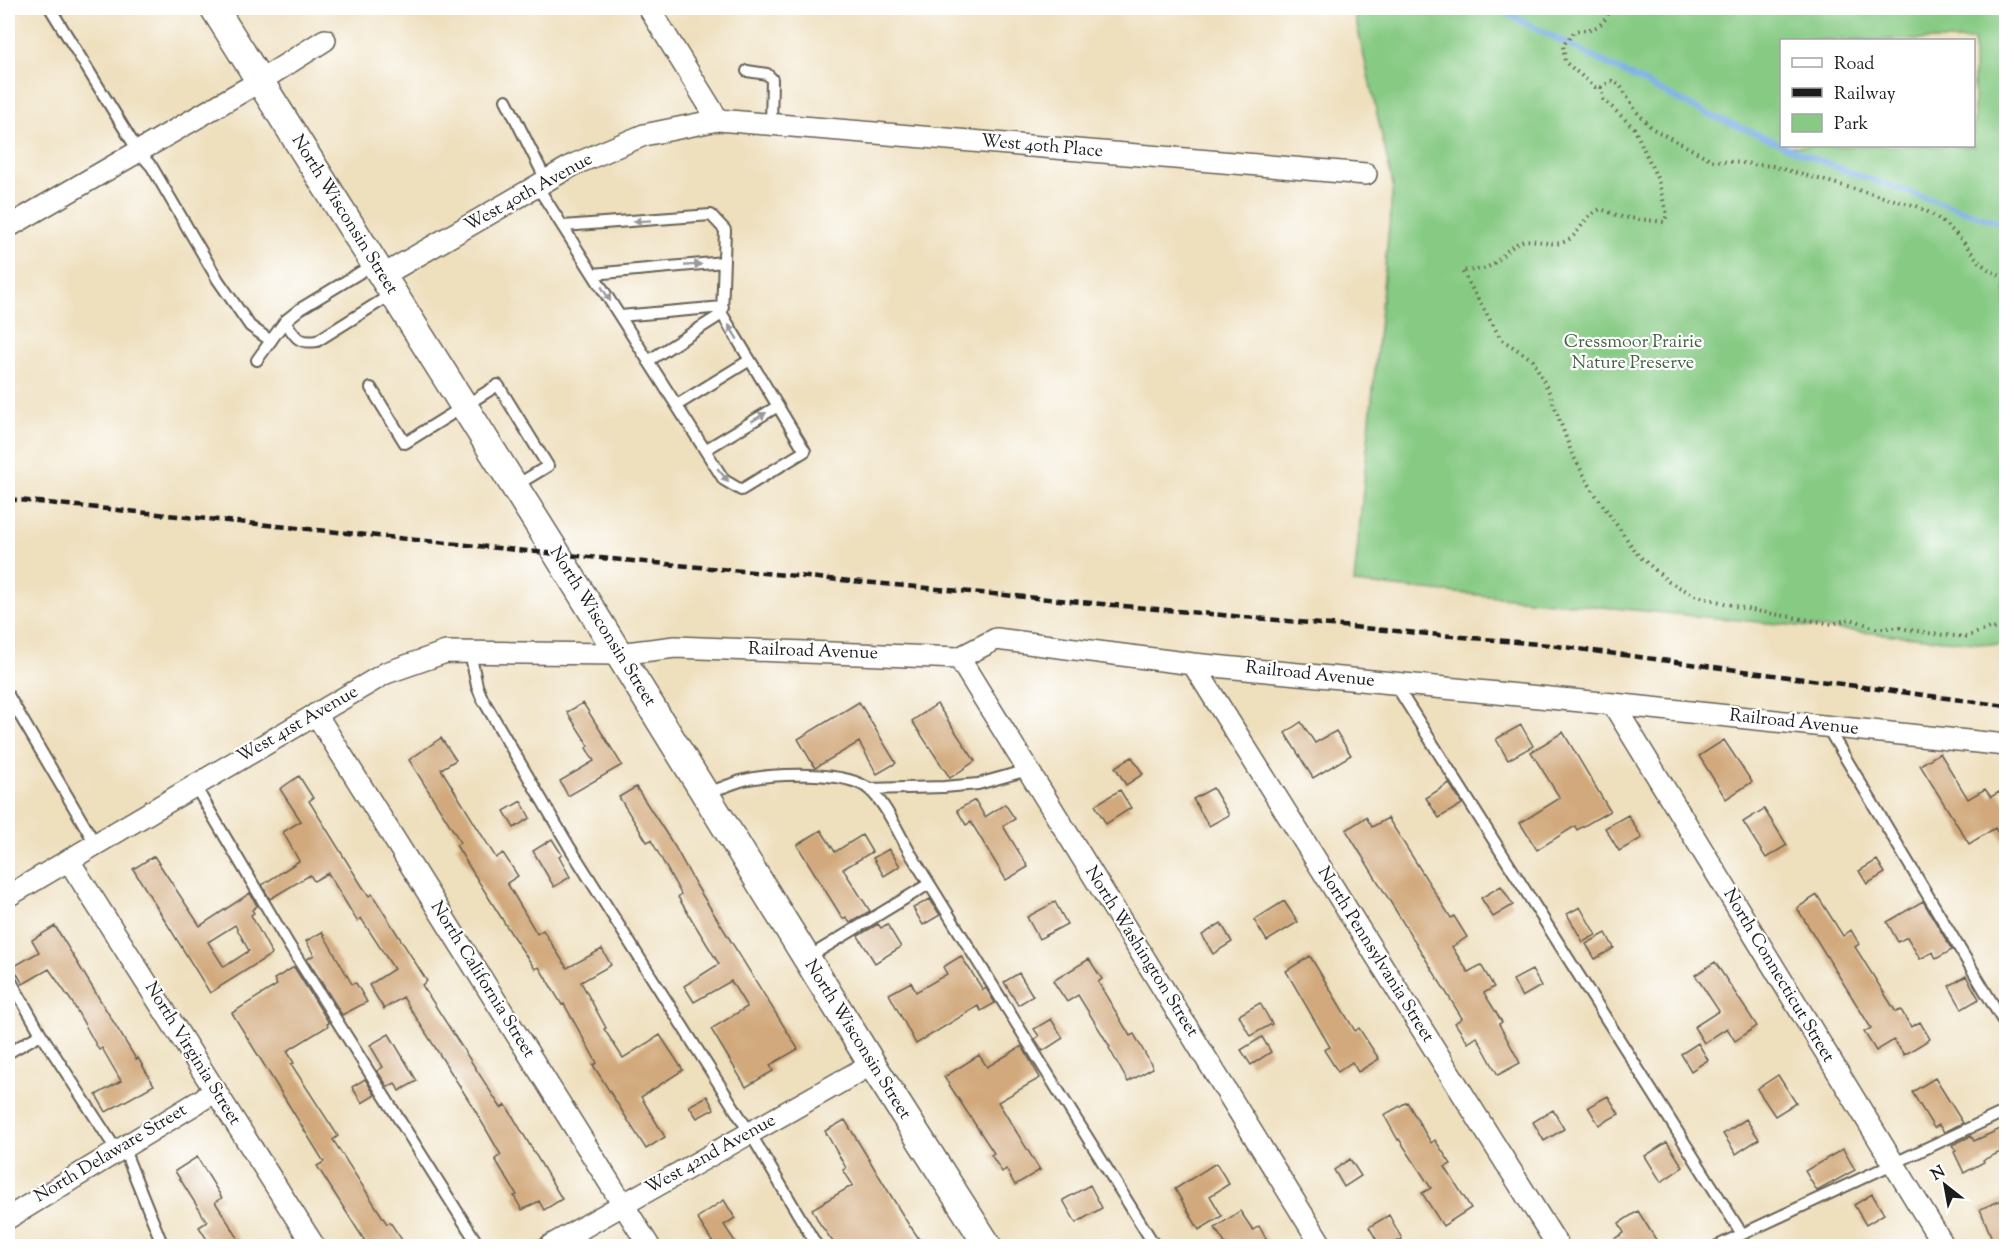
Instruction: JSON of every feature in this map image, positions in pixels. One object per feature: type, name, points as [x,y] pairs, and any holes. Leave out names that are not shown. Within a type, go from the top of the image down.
[{"type":"street","name":"North Wisconsin Street","points":[[214,8],[515,486],[872,1064],[988,1246]]},
{"type":"street","points":[[649,8],[718,120]]},
{"type":"street","points":[[8,227],[260,81],[325,40]]},
{"type":"street","name":"West 40th Place","points":[[718,120],[1365,174]]},
{"type":"street","name":"West 40th Avenue","points":[[383,277],[573,165],[644,135],[718,120]]},
{"type":"street","name":"Railroad Avenue","points":[[618,654],[675,647],[959,658],[996,639],[1193,664],[2007,745]]},
{"type":"street","name":"West 41st Avenue","points":[[8,896],[386,673],[446,652],[618,654]]},
{"type":"street","name":"North Washington Street","points":[[959,658],[1322,1246]]},
{"type":"street","name":"North Pennsylvania Street","points":[[1193,664],[1558,1246]]},
{"type":"street","name":"North Connecticut Street","points":[[1613,704],[1944,1246]]},
{"type":"street","name":"North California Street","points":[[316,714],[649,1246]]},
{"type":"street","name":"North Virginia Street","points":[[69,861],[314,1246]]},
{"type":"street","name":"West 42nd Avenue","points":[[550,1246],[872,1064]]},
{"type":"street","name":"North Delaware Street","points":[[8,1218],[216,1092]]},
{"type":"lane","points":[[50,8],[138,151],[152,167],[218,280],[250,326],[270,341]]},
{"type":"lane","points":[[747,71],[767,74],[772,78],[771,125]]},
{"type":"lane","points":[[506,100],[563,226],[724,480],[741,489],[805,451],[722,311],[725,230],[711,216],[563,226]]},
{"type":"lane","points":[[593,274],[724,262]]},
{"type":"lane","points":[[285,321],[296,338],[307,343],[317,341],[383,277]]},
{"type":"lane","points":[[257,360],[285,321],[300,309],[383,277]]},
{"type":"lane","points":[[620,316],[722,311]]},
{"type":"lane","points":[[648,361],[722,311]]},
{"type":"lane","points":[[676,405],[750,360]]},
{"type":"lane","points":[[371,388],[405,443],[498,385],[548,466],[515,486]]},
{"type":"lane","points":[[705,450],[778,406]]},
{"type":"lane","points":[[470,652],[477,686],[488,708],[570,848],[750,1133],[817,1246]]},
{"type":"lane","points":[[1395,684],[1742,1234]]},
{"type":"lane","points":[[8,695],[96,845]]},
{"type":"lane","points":[[1827,727],[2007,1026]]},
{"type":"lane","points":[[869,789],[978,784],[1028,770]]},
{"type":"lane","points":[[705,794],[746,780],[805,774],[847,779],[869,789],[880,801],[929,884],[1155,1246]]},
{"type":"lane","points":[[195,786],[289,945],[479,1246]]},
{"type":"lane","points":[[806,958],[929,884]]},
{"type":"lane","points":[[8,976],[41,1034],[120,1149],[163,1246]]},
{"type":"lane","points":[[8,1053],[41,1034]]},
{"type":"lane","points":[[1717,1246],[2007,1111]]},
{"type":"path","points":[[1610,8],[1607,17],[1600,24],[1592,29],[1575,31],[1563,45],[1565,62],[1595,87],[1601,87],[1612,81],[1620,85],[1636,111],[1653,129],[1712,160],[1772,166],[1927,210],[1955,233],[1976,261],[1992,272],[2007,278]]},
{"type":"path","points":[[1601,87],[1603,99],[1628,121],[1644,148],[1663,197],[1667,215],[1664,222],[1622,217],[1601,209],[1592,212],[1566,242],[1554,244],[1523,241],[1485,268],[1462,271],[1501,339],[1533,360],[1550,394],[1572,454],[1593,491],[1638,555],[1669,582],[1697,596],[1751,610],[1832,624],[1850,619],[1876,628],[1900,628],[1955,636],[1966,636],[1989,628],[2007,630]]},
{"type":"green space","name":"Cressmoor Prairie Nature Preserve","points":[[1353,8],[2006,8],[2006,646],[1354,583],[1393,185]]},
{"type":"building","points":[[859,702],[896,763],[877,774],[859,742],[815,768],[798,739]]},
{"type":"building","points":[[583,703],[622,765],[568,796],[560,781],[594,761],[586,748],[589,746],[567,712]]},
{"type":"building","points":[[937,704],[975,761],[950,778],[912,721]]},
{"type":"building","points":[[1301,722],[1315,743],[1336,731],[1351,755],[1313,778],[1285,733]]},
{"type":"building","points":[[1521,725],[1533,746],[1508,760],[1496,739]]},
{"type":"building","points":[[1563,732],[1610,811],[1577,830],[1575,826],[1537,850],[1520,823],[1560,798],[1531,752]]},
{"type":"building","points":[[441,738],[456,760],[441,769],[496,858],[503,853],[518,876],[507,883],[537,934],[543,930],[567,968],[602,949],[611,965],[581,982],[606,1028],[604,1029],[623,1058],[660,1035],[683,1070],[641,1097],[665,1137],[646,1149],[593,1065],[597,1063],[564,1004],[562,1005],[539,967],[535,969],[512,935],[456,845],[460,843],[455,833],[409,760]]},
{"type":"building","points":[[1724,740],[1752,782],[1726,799],[1699,756]]},
{"type":"building","points":[[1940,753],[1968,799],[1985,789],[1991,797],[1999,792],[2007,804],[2007,847],[1995,828],[1969,844],[1920,765]]},
{"type":"building","points":[[1132,757],[1143,774],[1126,785],[1115,767]]},
{"type":"building","points":[[299,776],[313,798],[309,801],[362,886],[369,896],[372,894],[427,981],[422,985],[501,1108],[506,1105],[562,1199],[544,1210],[539,1201],[522,1210],[514,1196],[517,1195],[495,1159],[501,1155],[403,997],[384,1009],[369,985],[394,969],[361,918],[357,921],[328,873],[314,881],[310,875],[270,899],[262,885],[299,861],[283,832],[301,821],[280,789]]},
{"type":"building","points":[[1449,783],[1462,804],[1439,818],[1426,798]]},
{"type":"building","points":[[636,787],[798,1049],[770,1065],[773,1071],[746,1087],[711,1029],[747,1007],[731,981],[694,1002],[684,986],[719,964],[678,897],[681,894],[651,840],[647,842],[619,797]]},
{"type":"building","points":[[1213,788],[1229,815],[1209,826],[1193,799]]},
{"type":"building","points":[[1120,790],[1131,808],[1106,824],[1095,805]]},
{"type":"building","points":[[975,800],[985,817],[1005,804],[1015,819],[1003,826],[1028,867],[1006,880],[971,822],[966,825],[957,810]]},
{"type":"building","points":[[521,801],[530,818],[514,828],[504,811]]},
{"type":"building","points":[[1764,809],[1787,845],[1766,858],[1743,822]]},
{"type":"building","points":[[1628,815],[1642,838],[1619,851],[1605,828]]},
{"type":"building","points":[[1366,817],[1372,827],[1388,818],[1451,918],[1454,916],[1467,937],[1452,947],[1468,972],[1481,965],[1494,987],[1484,993],[1502,1022],[1499,1024],[1520,1063],[1498,1075],[1477,1037],[1468,1043],[1455,1023],[1462,1018],[1346,830]]},
{"type":"building","points":[[821,830],[835,852],[862,835],[872,852],[843,869],[870,911],[850,923],[846,917],[843,919],[797,845]]},
{"type":"building","points":[[552,839],[562,855],[559,857],[570,877],[554,887],[533,851]]},
{"type":"building","points":[[889,849],[900,866],[884,876],[873,858]]},
{"type":"building","points":[[154,856],[200,926],[250,893],[257,906],[252,910],[254,913],[251,915],[272,954],[210,993],[133,869]],"holes":[[[235,925],[249,951],[224,967],[208,942]]]},
{"type":"building","points":[[1877,860],[1885,873],[1867,884],[1859,871]]},
{"type":"building","points":[[1501,886],[1513,905],[1493,917],[1481,898]]},
{"type":"building","points":[[1817,895],[1843,936],[1851,930],[1859,944],[1855,947],[1896,1012],[1901,1010],[1911,1027],[1920,1022],[1930,1039],[1904,1055],[1894,1040],[1876,1051],[1864,1032],[1871,1028],[1797,908]]},
{"type":"building","points":[[930,899],[940,915],[923,925],[913,908]]},
{"type":"building","points":[[1284,901],[1298,922],[1267,941],[1254,920]]},
{"type":"building","points":[[1923,901],[1952,950],[1936,959],[1933,952],[1920,959],[1907,937],[1898,942],[1887,922]]},
{"type":"building","points":[[1055,902],[1067,924],[1039,939],[1027,917]]},
{"type":"building","points":[[1580,907],[1596,935],[1583,942],[1567,914]]},
{"type":"building","points":[[1221,923],[1232,942],[1213,954],[1202,935]]},
{"type":"building","points":[[878,924],[881,928],[887,924],[901,947],[875,963],[858,936]]},
{"type":"building","points":[[55,926],[154,1085],[106,1112],[96,1095],[121,1081],[102,1048],[99,1050],[72,1002],[49,969],[23,984],[13,967],[39,952],[32,940]]},
{"type":"building","points":[[322,932],[352,984],[356,983],[367,1002],[342,1015],[307,959],[314,955],[306,941]]},
{"type":"building","points":[[1606,933],[1614,948],[1595,959],[1586,944]]},
{"type":"building","points":[[961,956],[983,990],[986,988],[995,1003],[981,1011],[978,1006],[916,1044],[889,994],[911,982],[916,992],[947,974],[943,967]]},
{"type":"building","points":[[1310,956],[1355,1031],[1359,1028],[1379,1059],[1358,1072],[1352,1062],[1338,1072],[1324,1050],[1330,1047],[1286,971]]},
{"type":"building","points":[[1089,959],[1102,979],[1098,982],[1130,1036],[1134,1034],[1153,1068],[1128,1082],[1110,1047],[1078,995],[1067,1002],[1053,981]]},
{"type":"building","points":[[1715,962],[1757,1026],[1735,1041],[1727,1028],[1704,1043],[1694,1027],[1719,1011],[1695,975]]},
{"type":"building","points":[[294,967],[329,1023],[328,1026],[287,1051],[294,1063],[291,1064],[338,1136],[333,1140],[387,1224],[390,1222],[406,1246],[368,1246],[317,1166],[324,1162],[232,1013],[277,985],[274,979]]},
{"type":"building","points":[[1532,970],[1541,986],[1522,997],[1513,980]]},
{"type":"building","points":[[1019,973],[1033,996],[1018,1005],[1004,982]]},
{"type":"building","points":[[1966,976],[1979,999],[1962,1009],[1949,986]]},
{"type":"building","points":[[1260,1003],[1272,1024],[1250,1036],[1239,1015]]},
{"type":"building","points":[[1051,1019],[1063,1038],[1043,1051],[1035,1039],[1039,1036],[1034,1029]]},
{"type":"building","points":[[389,1034],[417,1081],[399,1091],[395,1083],[388,1087],[377,1071],[383,1067],[370,1045]]},
{"type":"building","points":[[1262,1037],[1271,1052],[1251,1065],[1241,1050]]},
{"type":"building","points":[[1698,1043],[1708,1060],[1691,1071],[1681,1054]]},
{"type":"building","points":[[1022,1046],[1040,1078],[998,1102],[1040,1170],[1015,1185],[1006,1169],[1002,1172],[991,1155],[994,1153],[944,1077],[979,1055],[987,1067]]},
{"type":"building","points":[[1778,1075],[1796,1103],[1775,1116],[1757,1089]]},
{"type":"building","points":[[1935,1078],[1963,1123],[1944,1132],[1939,1125],[1934,1128],[1912,1092]]},
{"type":"building","points":[[365,1079],[375,1095],[362,1103],[352,1087]]},
{"type":"building","points":[[707,1096],[714,1109],[697,1118],[689,1106]]},
{"type":"building","points":[[1608,1096],[1619,1114],[1599,1125],[1588,1107]]},
{"type":"building","points":[[1407,1102],[1431,1143],[1435,1140],[1451,1164],[1445,1167],[1471,1208],[1443,1226],[1422,1193],[1431,1188],[1384,1115]]},
{"type":"building","points":[[1553,1110],[1564,1129],[1544,1141],[1533,1122]]},
{"type":"building","points":[[1746,1119],[1759,1139],[1736,1154],[1723,1134]]},
{"type":"building","points":[[845,1120],[924,1246],[836,1246],[820,1224],[812,1209],[853,1185],[843,1170],[846,1168],[825,1131]]},
{"type":"building","points":[[2007,1126],[2007,1149],[1983,1160],[1984,1162],[1964,1173],[1952,1145],[1971,1136],[1974,1141]]},
{"type":"building","points":[[1667,1142],[1683,1167],[1661,1182],[1645,1156]]},
{"type":"building","points":[[1843,1149],[1855,1170],[1817,1191],[1805,1171]]},
{"type":"building","points":[[197,1157],[222,1198],[215,1202],[240,1241],[231,1246],[211,1246],[199,1227],[207,1222],[175,1171]]},
{"type":"building","points":[[1350,1159],[1361,1176],[1344,1187],[1334,1170]]},
{"type":"building","points":[[1216,1163],[1229,1184],[1210,1196],[1222,1216],[1199,1230],[1175,1189]]},
{"type":"building","points":[[1090,1185],[1102,1208],[1076,1223],[1063,1200]]},
{"type":"building","points":[[1872,1194],[1884,1214],[1866,1225],[1854,1205]]},
{"type":"building","points":[[2007,1198],[2007,1242],[1995,1246],[1980,1209]]},
{"type":"building","points":[[724,1200],[735,1218],[724,1225],[738,1246],[715,1246],[697,1218]]},
{"type":"building","points":[[1240,1211],[1253,1230],[1259,1226],[1270,1246],[1224,1246],[1226,1245],[1215,1228]]},
{"type":"building","points":[[1638,1211],[1660,1246],[1602,1246],[1624,1233],[1619,1223]]},
{"type":"building","points":[[1389,1215],[1402,1239],[1389,1246],[1380,1246],[1369,1227]]},
{"type":"waterway","points":[[1496,8],[1707,114],[1780,143]]},
{"type":"waterway","points":[[1787,147],[1857,175],[2006,225]]},
{"type":"railway","points":[[8,499],[557,554],[1549,645],[2006,706]]}]
